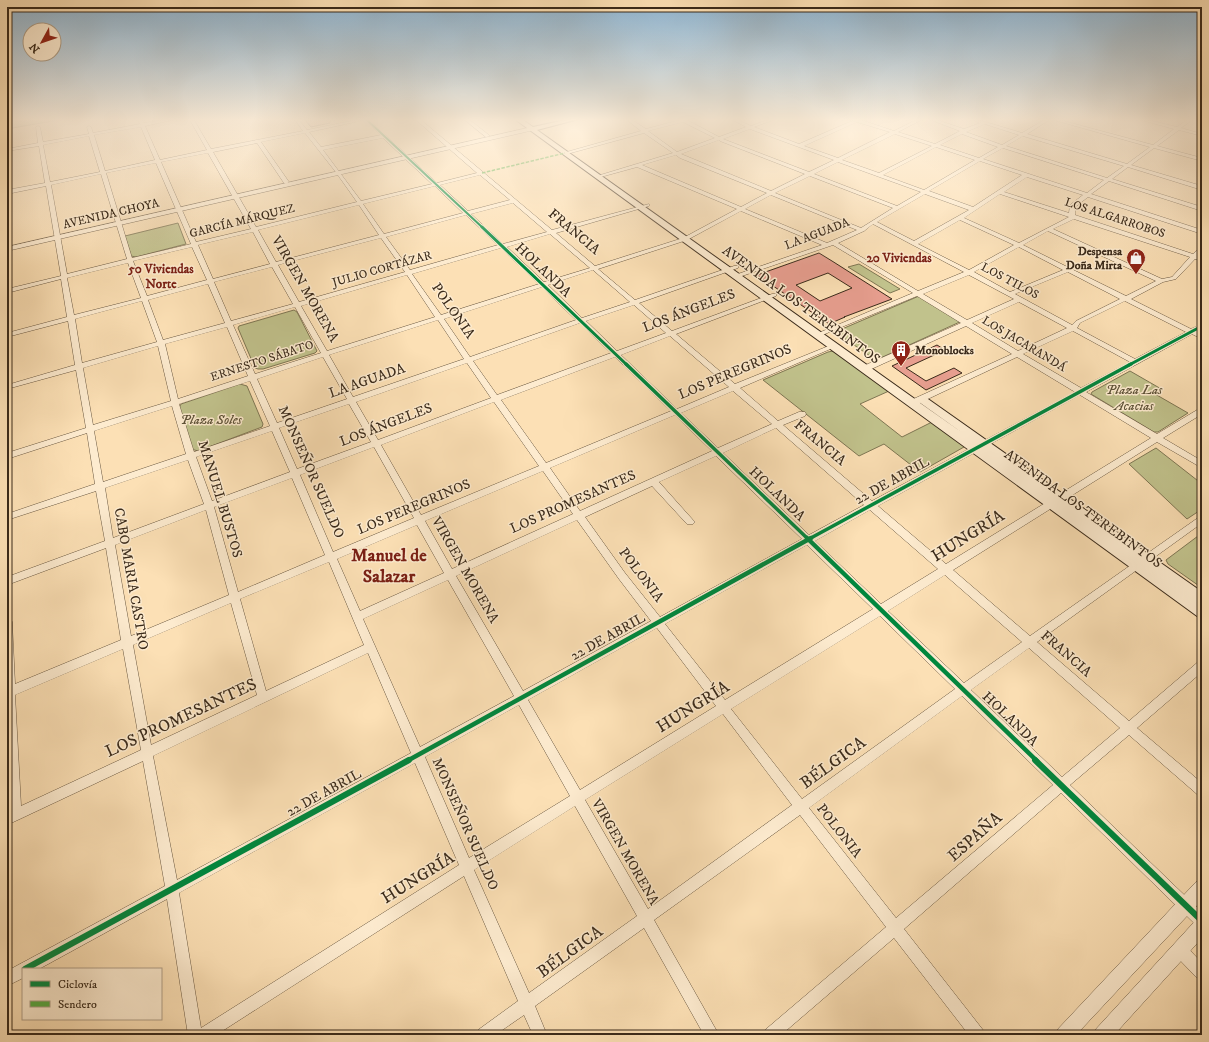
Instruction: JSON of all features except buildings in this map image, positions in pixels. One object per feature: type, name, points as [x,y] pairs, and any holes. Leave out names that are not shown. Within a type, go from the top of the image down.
[{"type":"main road","name":"AVENIDA LOS TEREBINTOS","points":[[592,169],[1141,562],[1202,612]]},
{"type":"main road","name":"AVENIDA LOS TEREBINTOS","points":[[822,333],[833,346],[869,367]]},
{"type":"main road","name":"AVENIDA LOS TEREBINTOS","points":[[1141,562],[1202,599]]},
{"type":"street","name":"CABO MARIA CASTRO","points":[[45,169],[127,643],[172,890],[195,1035]]},
{"type":"street","name":"MANUEL BUSTOS","points":[[102,169],[130,261],[161,343],[175,402],[191,456],[209,506],[263,698]]},
{"type":"street","points":[[7,192],[120,169]]},
{"type":"street","name":"MONSEÑOR SUELDO","points":[[161,169],[540,1035]]},
{"type":"street","name":"VIRGEN MORENA","points":[[220,169],[712,1035]]},
{"type":"street","points":[[277,169],[286,182]]},
{"type":"street","name":"POLONIA","points":[[335,169],[622,576],[978,1035]]},
{"type":"street","name":"AVENIDA CHOYA","points":[[7,249],[57,236],[352,169]]},
{"type":"street","name":"HOLANDA","points":[[420,169],[543,284],[882,610],[1202,922]]},
{"type":"street","name":"FRANCIA","points":[[477,169],[872,505],[1202,791]]},
{"type":"street","points":[[602,176],[629,169]]},
{"type":"street","points":[[645,169],[826,245]]},
{"type":"street","points":[[714,169],[862,230]]},
{"type":"street","points":[[796,169],[896,208]]},
{"type":"street","name":"ERNESTO SÁBATO","points":[[7,456],[687,237],[821,169]]},
{"type":"street","points":[[862,169],[972,210]]},
{"type":"street","points":[[879,175],[891,169]]},
{"type":"street","name":"LA AGUADA","points":[[7,517],[191,456],[635,302],[834,243],[862,230],[896,208],[964,169]]},
{"type":"street","points":[[1006,169],[1202,232]]},
{"type":"street","points":[[1072,169],[1202,210]]},
{"type":"street","points":[[822,333],[970,272],[1048,229],[1072,218],[1072,206],[1123,169]]},
{"type":"street","points":[[1135,169],[1202,188]]},
{"type":"street","name":"AVENIDA CHOYA","points":[[235,195],[286,182],[338,172]]},
{"type":"street","name":"GARCÍA MÁRQUEZ","points":[[7,291],[482,173]]},
{"type":"street","points":[[915,243],[960,218],[1026,175]]},
{"type":"street","name":"LOS ALGARROBOS","points":[[999,192],[1202,259]]},
{"type":"street","points":[[7,335],[514,200]]},
{"type":"street","name":"JULIO CORTÁZAR","points":[[7,387],[643,206]]},
{"type":"street","points":[[960,218],[1019,245],[1202,337]]},
{"type":"street","name":"LOS TILOS","points":[[873,222],[970,272],[1135,362]]},
{"type":"street","points":[[1048,229],[1161,281]]},
{"type":"street","name":"AVENIDA CHOYA","points":[[7,245],[57,236]]},
{"type":"street","name":"LOS JACARANDÁ","points":[[834,243],[1202,465]]},
{"type":"street","points":[[917,401],[1073,328],[1078,322],[1125,298],[1161,281],[1174,278],[1202,248]]},
{"type":"street","points":[[1010,294],[1068,270]]},
{"type":"street","name":"LOS ÁNGELES","points":[[7,581],[770,296]]},
{"type":"street","points":[[869,367],[966,322],[1020,299]]},
{"type":"street","name":"22 DE ABRIL","points":[[28,968],[808,539],[1202,326]]},
{"type":"street","name":"LOS PEREGRINOS","points":[[8,693],[833,346]]},
{"type":"street","name":"HUNGRÍA","points":[[203,1035],[467,867],[1202,410]]},
{"type":"street","name":"LOS PROMESANTES","points":[[357,617],[802,414]]},
{"type":"street","points":[[654,482],[690,522]]},
{"type":"street","name":"BÉLGICA","points":[[483,1035],[1202,518]]},
{"type":"street","points":[[7,622],[11,817]]},
{"type":"street","name":"LOS PROMESANTES","points":[[11,817],[370,647]]},
{"type":"street","name":"ESPAÑA","points":[[770,1035],[1202,665]]},
{"type":"street","points":[[1064,1035],[1202,888]]},
{"type":"street","points":[[1102,1035],[1202,926]]},
{"type":"street","points":[[1180,950],[1202,973]]},
{"type":"street","name":"22 DE ABRIL","points":[[7,979],[22,971]]},
{"type":"green space","points":[[178,223],[186,244],[136,257],[131,256],[125,236]]},
{"type":"green space","points":[[859,264],[900,289],[890,293],[848,267]]},
{"type":"green space","points":[[919,296],[962,321],[876,360],[835,332]]},
{"type":"green space","points":[[294,310],[297,312],[317,351],[315,353],[263,369],[255,368],[238,328],[239,326]]},
{"type":"green space","points":[[833,351],[889,391],[860,404],[902,437],[932,422],[962,443],[964,447],[920,472],[884,444],[859,456],[763,380]]},
{"type":"green space","name":"Plaza Las Acacias","points":[[1130,371],[1163,390],[1155,394],[1188,413],[1158,432],[1154,432],[1091,394],[1092,392]]},
{"type":"green space","name":"Plaza Soles","points":[[240,384],[247,386],[263,424],[262,427],[198,451],[191,449],[179,408],[181,404]]},
{"type":"green space","points":[[1156,448],[1202,484],[1202,509],[1187,519],[1129,464]]},
{"type":"green space","points":[[1202,533],[1202,588],[1168,564],[1166,560]]},
{"type":"marked path","points":[[482,173],[500,169]]},
{"type":"cycle path","points":[[419,169],[543,284],[1202,921]]},
{"type":"cycle path","points":[[27,968],[1202,326]]},
{"type":"place","name":"Despensa Doña Mirta","points":[[1136,275]]},
{"type":"place","name":"Monoblocks","points":[[901,367]]},
{"type":"district","name":"20 Viviendas","points":[[899,258]]},
{"type":"district","name":"50 Viviendas Norte","points":[[161,276]]},
{"type":"district","name":"Manuel de Salazar","points":[[389,566]]}]
